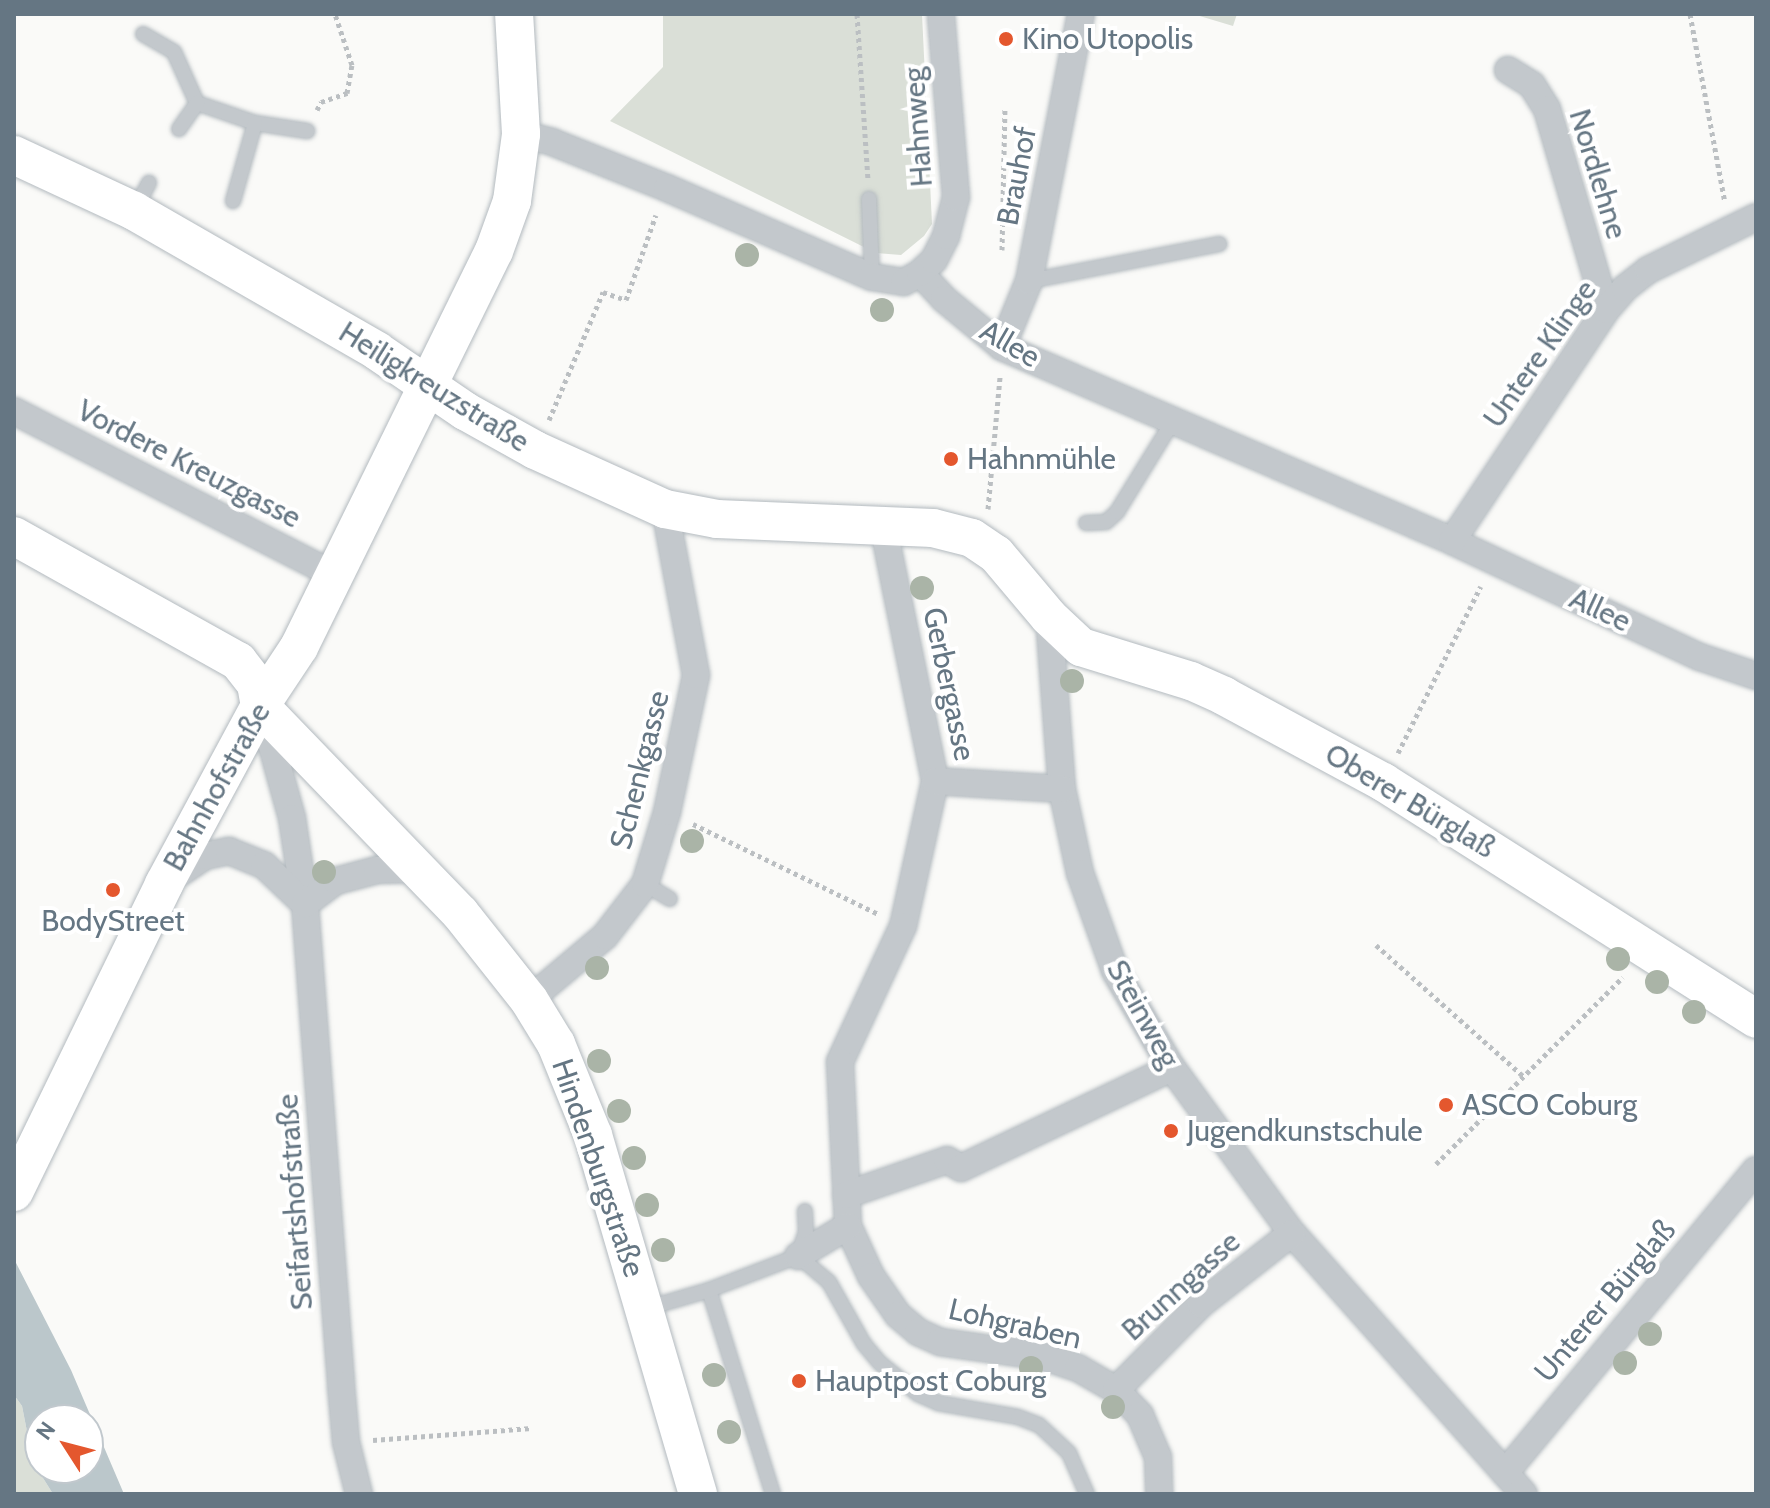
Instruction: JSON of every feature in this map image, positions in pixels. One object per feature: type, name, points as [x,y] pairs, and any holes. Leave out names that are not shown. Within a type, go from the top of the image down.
[{"type":"street","points":[[425,386],[494,251],[512,201],[521,134],[514,14]]},
{"type":"street","name":"Hahnweg","points":[[920,273],[934,260],[946,236],[956,197],[941,14]]},
{"type":"street","name":"Brauhof","points":[[1002,347],[1029,281],[1081,14]]},
{"type":"street","name":"Nordlehne","points":[[1508,70],[1532,85],[1547,109],[1606,310]]},
{"type":"street","points":[[521,134],[552,142],[667,188],[872,277],[904,282],[920,273]]},
{"type":"street","name":"Heiligkreuzstraße","points":[[14,155],[142,197],[377,351],[425,386],[535,450],[665,509],[717,519],[883,525]]},
{"type":"street","name":"Untere Klinge","points":[[1452,541],[1606,310],[1625,288],[1648,270],[1756,217]]},
{"type":"street","name":"Allee","points":[[920,273],[944,299],[1002,347],[1452,541],[1700,657],[1756,676]]},
{"type":"street","name":"Bahnhofstraße","points":[[18,1184],[164,884],[260,706],[299,647],[425,386]]},
{"type":"street","name":"Vordere Kreuzgasse","points":[[14,411],[334,575]]},
{"type":"street","name":"Schenkgasse","points":[[529,1000],[605,936],[645,884],[667,812],[696,675],[665,509]]},
{"type":"street","points":[[883,525],[933,528],[972,538],[996,554],[1049,617]]},
{"type":"street","name":"Gerbergasse","points":[[883,525],[935,781],[1062,789]]},
{"type":"street","points":[[14,536],[238,661],[256,684],[260,706]]},
{"type":"street","name":"Oberer Bürglaß","points":[[1049,617],[1081,647],[1191,681],[1383,782],[1756,1019]]},
{"type":"street","name":"Steinweg","points":[[1049,617],[1062,789],[1080,873],[1115,971],[1172,1068],[1292,1233],[1524,1494]]},
{"type":"street","name":"Hindenburgstraße","points":[[260,706],[460,913],[529,1000],[556,1044],[578,1095],[698,1494]]},
{"type":"street","name":"Seifartshofstraße","points":[[260,706],[292,818],[305,904],[346,1442],[359,1494]]},
{"type":"street","points":[[798,1256],[848,1226],[840,1062],[903,926],[935,781]]},
{"type":"street","points":[[164,884],[205,856],[229,851],[264,865],[305,904],[336,881],[377,870],[418,869]]},
{"type":"street","points":[[846,1195],[947,1160],[961,1168],[1172,1068]]},
{"type":"street","name":"Unterer Bürglaß","points":[[1505,1473],[1756,1170]]},
{"type":"street","name":"Lohgraben","points":[[848,1226],[871,1276],[898,1315],[918,1332],[940,1342],[1041,1356],[1078,1368],[1116,1390],[1140,1415],[1158,1457],[1159,1494]]},
{"type":"street","name":"Brunngasse","points":[[1116,1390],[1201,1304],[1292,1233]]},
{"type":"lane","points":[[143,34],[174,52],[197,103],[255,123],[307,131]]},
{"type":"lane","points":[[179,129],[197,103]]},
{"type":"lane","points":[[233,201],[255,123]]},
{"type":"lane","points":[[869,199],[872,277]]},
{"type":"lane","points":[[1029,281],[1219,244]]},
{"type":"lane","points":[[1086,523],[1106,522],[1117,512],[1173,421]]},
{"type":"lane","points":[[645,884],[670,899]]},
{"type":"lane","points":[[798,1256],[806,1232],[805,1211]]},
{"type":"lane","points":[[644,1309],[709,1290],[798,1256]]},
{"type":"lane","points":[[798,1256],[829,1282],[864,1344],[880,1363],[918,1394],[938,1403],[1018,1417],[1039,1425],[1069,1453],[1087,1494]]},
{"type":"lane","points":[[709,1290],[773,1494]]},
{"type":"path","points":[[307,131],[321,102],[347,93],[352,65],[335,14]]},
{"type":"path","points":[[857,14],[869,199]]},
{"type":"path","points":[[1690,14],[1730,232]]},
{"type":"path","points":[[1002,265],[1005,107]]},
{"type":"path","points":[[535,450],[603,292],[626,300],[651,227]]},
{"type":"path","points":[[972,538],[991,503],[1002,347]]},
{"type":"path","points":[[1383,782],[1494,560]]},
{"type":"path","points":[[667,812],[903,926]]},
{"type":"path","points":[[1376,945],[1524,1077]]},
{"type":"path","points":[[1436,1164],[1649,951]]},
{"type":"path","points":[[346,1442],[532,1428]]},
{"type":"shaded area","points":[[663,14],[922,14],[932,224],[924,236],[901,255],[876,253],[610,121],[663,67]]},
{"type":"shaded area","points":[[1193,14],[1237,14],[1233,26]]},
{"type":"shaded area","points":[[14,1259],[86,1404],[24,1404],[24,1416],[22,1406],[14,1395]]},
{"type":"shaded area","points":[[14,1395],[22,1406],[24,1416],[24,1484],[47,1484],[53,1494],[14,1494]]},
{"type":"shaded area","points":[[104,1447],[124,1494],[53,1494],[47,1484],[104,1484]]},
{"type":"place","name":"Kino Utopolis","points":[[1006,39]]},
{"type":"place","name":"Hahnmühle","points":[[951,459]]},
{"type":"place","name":"BodyStreet","points":[[113,890]]},
{"type":"place","name":"ASCO Coburg","points":[[1446,1105]]},
{"type":"place","name":"Jugendkunstschule","points":[[1171,1131]]},
{"type":"place","name":"Hauptpost Coburg","points":[[799,1381]]}]
